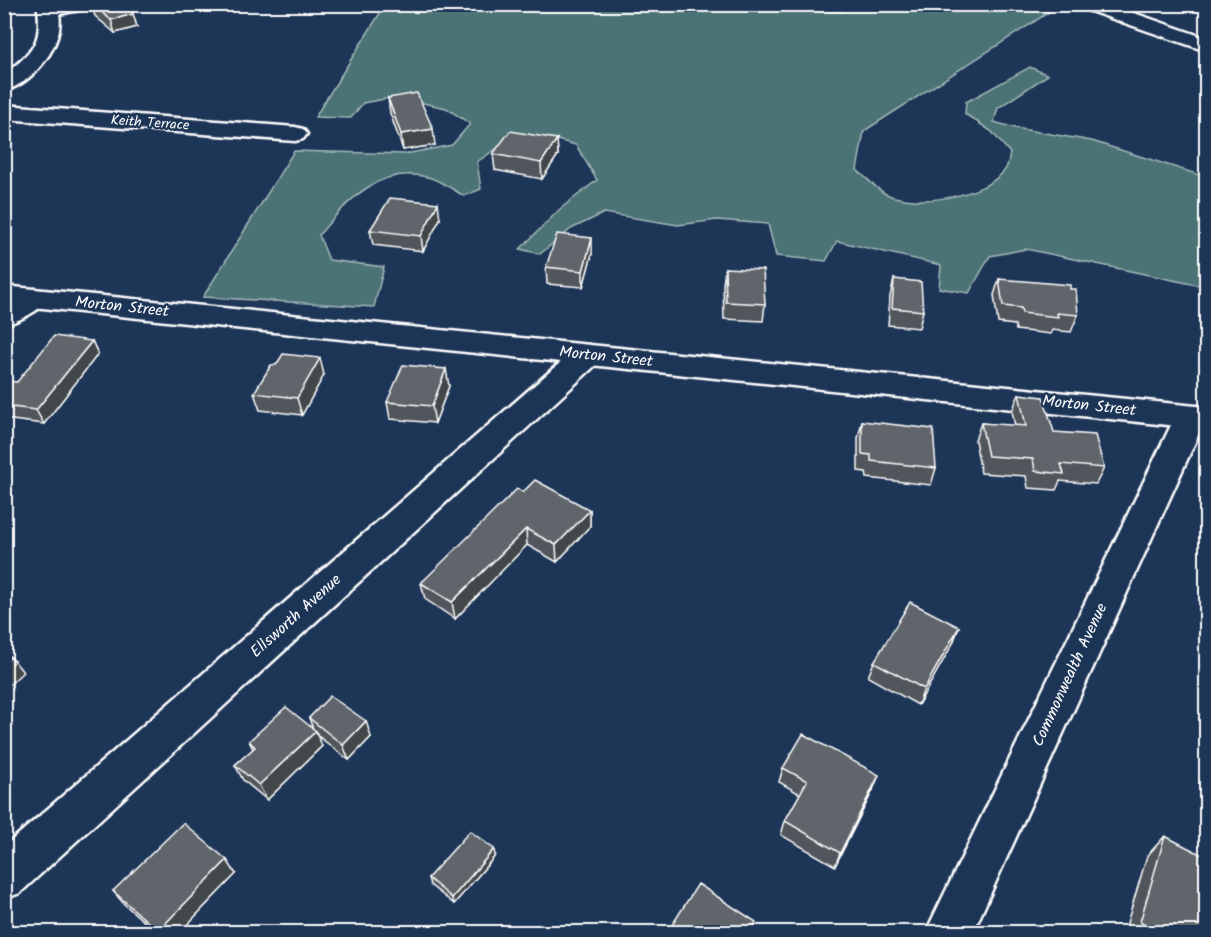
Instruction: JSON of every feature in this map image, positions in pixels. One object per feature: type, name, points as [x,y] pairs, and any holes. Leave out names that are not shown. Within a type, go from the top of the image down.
[{"type":"street","points":[[4,85],[36,60],[50,40],[52,23],[48,7],[82,4]]},
{"type":"street","points":[[1088,4],[1206,45]]},
{"type":"street","name":"Keith Terrace","points":[[4,112],[295,134]]},
{"type":"street","name":"Morton Street","points":[[4,295],[1199,418]]},
{"type":"street","points":[[4,316],[35,298]]},
{"type":"street","name":"Ellsworth Avenue","points":[[4,877],[588,355]]},
{"type":"street","name":"Commonwealth Avenue","points":[[950,933],[1199,418]]},
{"type":"green space","points":[[734,4],[841,12],[836,5],[1057,7],[864,131],[857,170],[886,194],[899,198],[931,200],[966,193],[982,187],[1006,168],[1010,153],[991,131],[965,114],[966,102],[1030,67],[1048,75],[998,108],[994,122],[1015,128],[1092,141],[1206,177],[1206,287],[1026,249],[990,256],[969,293],[939,288],[941,265],[837,241],[826,261],[776,256],[768,224],[717,220],[678,225],[604,213],[571,229],[540,254],[520,249],[560,209],[597,180],[576,145],[534,136],[514,139],[477,162],[481,189],[464,196],[431,178],[413,175],[396,176],[381,180],[367,188],[342,209],[319,235],[329,260],[384,267],[374,307],[203,297],[294,151],[405,154],[452,145],[470,124],[446,108],[395,97],[363,103],[351,118],[315,117],[385,5]]},
{"type":"building","points":[[92,4],[130,4],[133,14],[111,20]]},
{"type":"building","points":[[417,93],[433,129],[401,134],[388,98]]},
{"type":"building","points":[[510,131],[557,139],[541,163],[493,154]]},
{"type":"building","points":[[390,198],[438,203],[421,236],[370,230]]},
{"type":"building","points":[[557,234],[592,238],[583,271],[546,267]]},
{"type":"building","points":[[725,268],[763,270],[765,304],[726,302]]},
{"type":"building","points":[[894,279],[921,282],[923,311],[892,308]]},
{"type":"building","points":[[999,279],[1070,285],[1070,289],[1076,289],[1078,315],[1057,313],[1058,317],[1022,313],[1021,308],[1003,306]]},
{"type":"building","points":[[54,336],[92,341],[36,410],[4,406],[4,381],[17,382]]},
{"type":"building","points":[[283,354],[320,358],[297,398],[254,393],[271,365],[276,365]]},
{"type":"building","points":[[403,365],[446,369],[432,406],[387,402]]},
{"type":"building","points":[[1019,394],[1043,397],[1054,432],[1095,435],[1104,468],[1061,464],[1064,474],[1035,471],[1033,459],[988,456],[981,423],[1026,426]]},
{"type":"building","points":[[862,421],[933,429],[936,468],[871,461],[871,455],[862,454]]},
{"type":"building","points":[[535,480],[590,510],[556,545],[526,529],[452,602],[421,583],[517,489],[523,492]]},
{"type":"building","points":[[910,602],[959,627],[924,689],[874,662]]},
{"type":"building","points":[[4,653],[11,657],[4,663]]},
{"type":"building","points":[[330,696],[366,721],[343,745],[309,718]]},
{"type":"building","points":[[286,707],[316,731],[259,785],[235,765],[255,747],[249,741]]},
{"type":"building","points":[[803,734],[879,775],[840,853],[785,821],[807,781],[783,768]]},
{"type":"building","points":[[183,823],[227,860],[158,931],[113,891]]},
{"type":"building","points":[[470,831],[494,849],[452,898],[428,878]]},
{"type":"building","points":[[1165,836],[1206,857],[1206,933],[1146,933],[1148,927],[1140,922]]},
{"type":"building","points":[[698,884],[756,922],[750,933],[667,933]]}]
